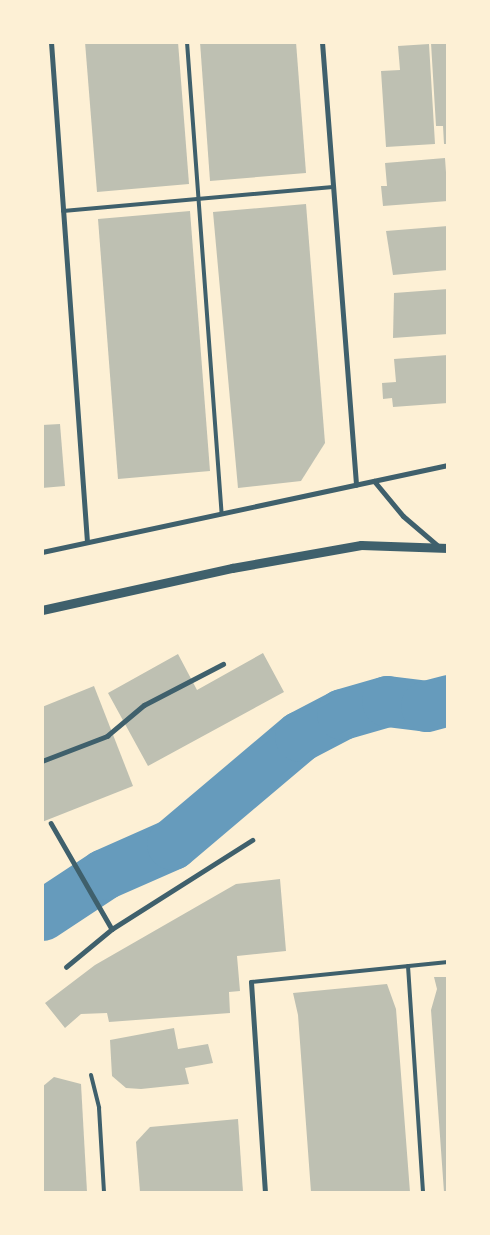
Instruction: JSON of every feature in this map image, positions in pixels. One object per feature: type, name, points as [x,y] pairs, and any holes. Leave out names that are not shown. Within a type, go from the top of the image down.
[{"type":"street","points":[[50,42],[87,542]]},
{"type":"street","points":[[322,42],[356,484]]},
{"type":"street","points":[[42,552],[448,465]]},
{"type":"street","points":[[374,480],[403,516],[444,548]]},
{"type":"street","points":[[42,610],[232,568],[352,546],[444,548]]},
{"type":"street","points":[[42,762],[107,736],[144,705],[223,664]]},
{"type":"street","points":[[51,823],[112,929]]},
{"type":"street","points":[[66,967],[112,929],[252,840]]},
{"type":"street","points":[[251,982],[265,1192]]},
{"type":"lane","points":[[187,42],[222,513]]},
{"type":"lane","points":[[63,211],[333,187]]},
{"type":"lane","points":[[251,982],[448,962]]},
{"type":"lane","points":[[408,966],[423,1192]]},
{"type":"lane","points":[[92,1075],[98,1108],[104,1192]]},
{"type":"building","points":[[85,42],[178,42],[189,184],[97,192]]},
{"type":"building","points":[[200,42],[296,42],[306,173],[210,181]]},
{"type":"building","points":[[448,42],[448,144],[444,144],[443,126],[436,126],[431,43]]},
{"type":"building","points":[[429,44],[435,144],[386,147],[381,71],[400,70],[398,46]]},
{"type":"building","points":[[445,158],[448,201],[383,206],[381,186],[387,186],[385,163]]},
{"type":"building","points":[[306,204],[325,443],[301,481],[238,488],[213,212]]},
{"type":"building","points":[[190,211],[210,471],[118,479],[98,219]]},
{"type":"building","points":[[448,226],[448,270],[393,275],[386,231]]},
{"type":"building","points":[[448,289],[448,334],[393,338],[394,293]]},
{"type":"building","points":[[448,355],[448,403],[393,407],[392,398],[383,399],[382,383],[396,382],[394,359]]},
{"type":"building","points":[[60,424],[65,486],[42,488],[42,425]]},
{"type":"building","points":[[263,653],[284,692],[148,766],[108,693],[178,654],[197,690]]},
{"type":"building","points":[[94,686],[133,786],[42,822],[42,707]]},
{"type":"building","points":[[280,879],[286,951],[237,956],[240,991],[229,992],[230,1013],[109,1022],[107,1013],[81,1014],[65,1028],[45,1003],[95,965],[236,884]]},
{"type":"building","points":[[434,977],[448,977],[448,1192],[444,1192],[431,1010],[437,989]]},
{"type":"building","points":[[387,984],[396,1009],[410,1192],[311,1192],[298,1015],[293,993]]},
{"type":"building","points":[[174,1028],[178,1049],[208,1044],[213,1063],[185,1068],[189,1084],[141,1089],[126,1088],[112,1076],[110,1040]]},
{"type":"building","points":[[54,1077],[81,1084],[87,1192],[42,1192],[42,1087]]},
{"type":"building","points":[[238,1119],[243,1192],[140,1192],[136,1142],[150,1127]]},
{"type":"waterway","points":[[42,915],[104,874],[172,844],[300,736],[342,714],[387,701],[426,706],[448,700]]}]
